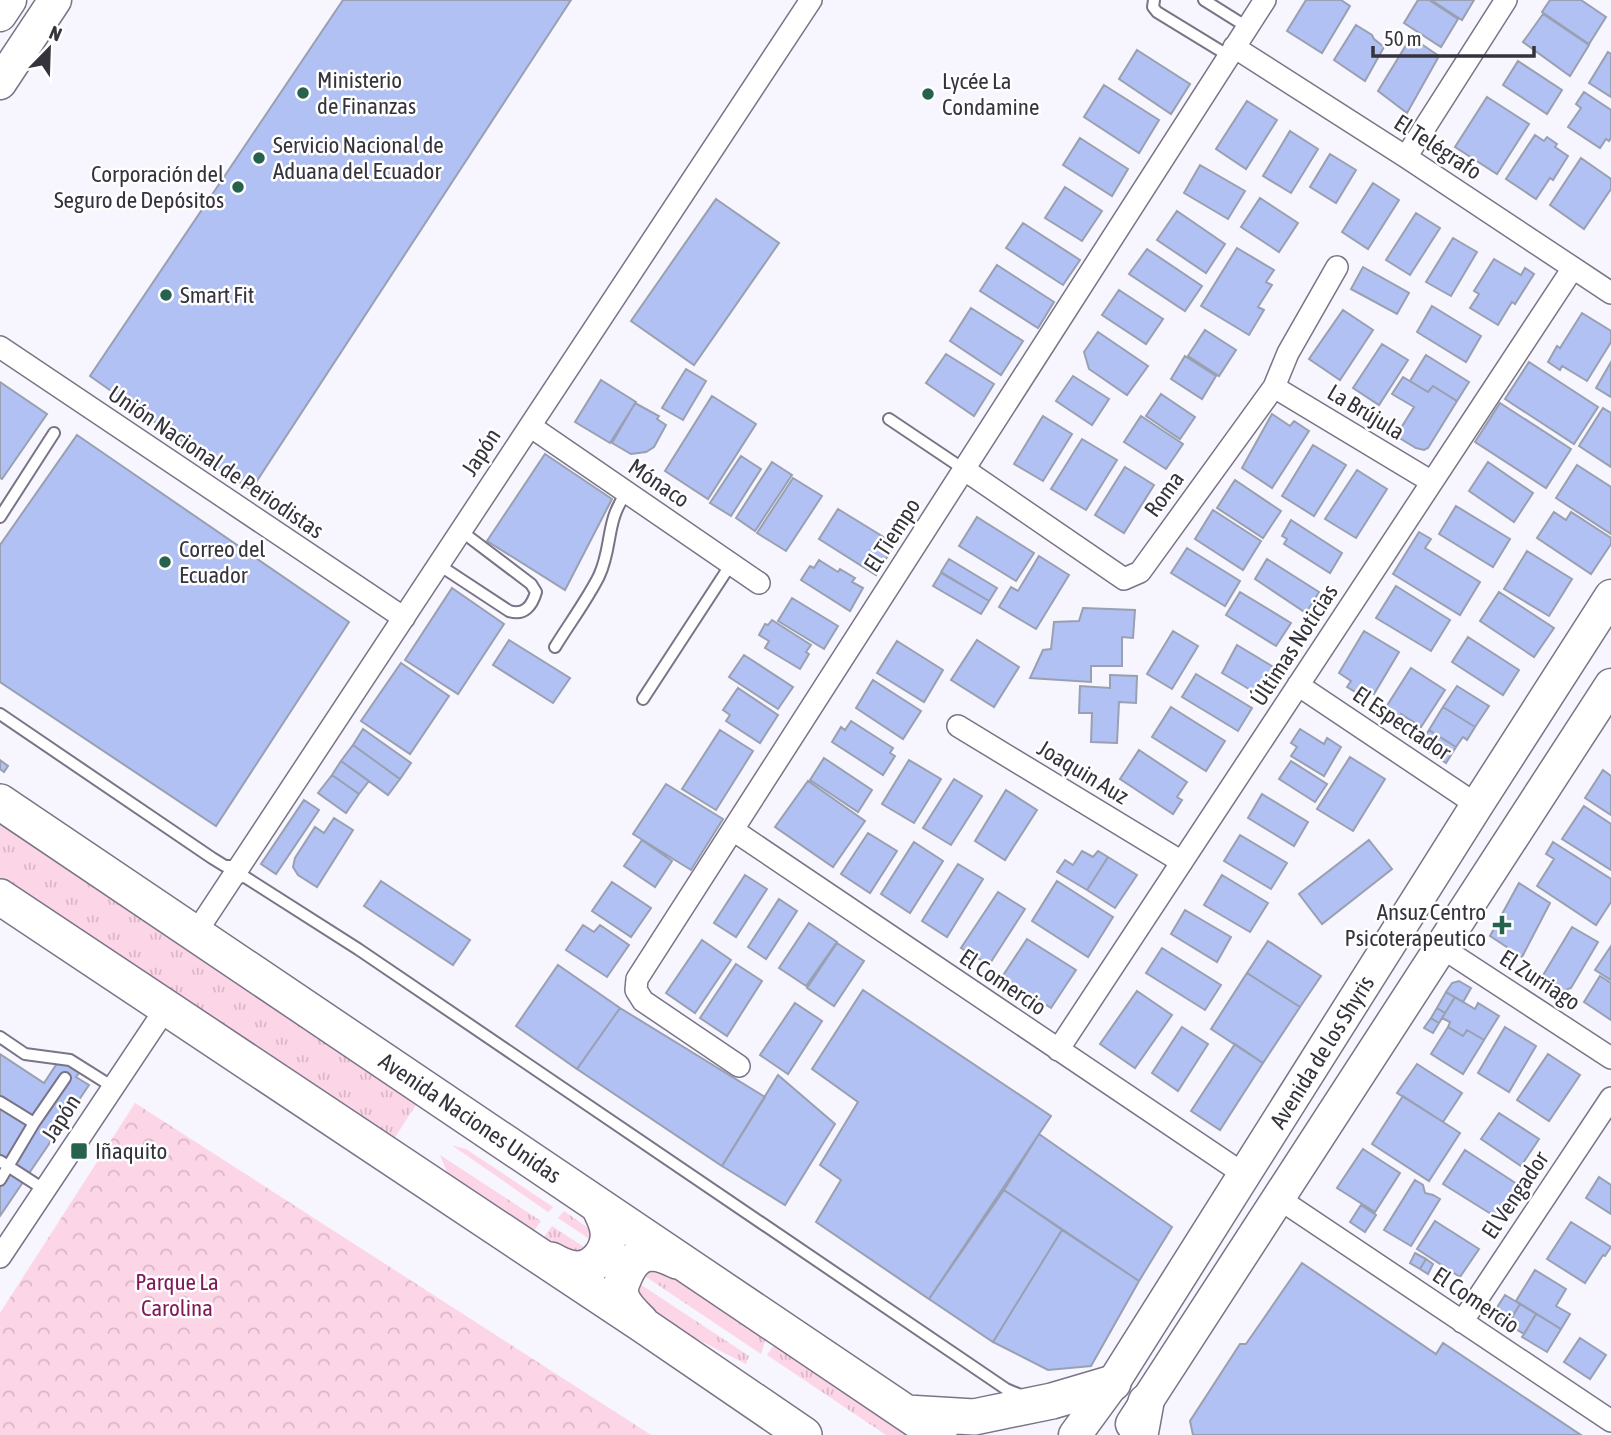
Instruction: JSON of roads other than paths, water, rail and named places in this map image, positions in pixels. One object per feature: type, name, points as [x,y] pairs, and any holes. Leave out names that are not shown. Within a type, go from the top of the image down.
[{"type":"main road","points":[[0,15],[10,0]]},
{"type":"main road","points":[[0,83],[55,0]]},
{"type":"main road","name":"Avenida de los Shyris","points":[[1075,1435],[1113,1383],[1611,596]]},
{"type":"main road","name":"Avenida de los Shyris","points":[[1124,1435],[1143,1418],[1278,1198],[1611,685]]},
{"type":"main road","name":"Avenida Naciones Unidas","points":[[0,802],[939,1435]]},
{"type":"main road","points":[[0,897],[804,1435]]},
{"type":"main road","points":[[523,1245],[575,1270],[594,1263],[607,1247],[608,1232],[598,1205]]},
{"type":"main road","points":[[643,1325],[621,1295],[622,1283],[630,1264],[639,1256],[662,1253],[693,1269]]},
{"type":"main road","points":[[906,1413],[974,1418],[1113,1383]]},
{"type":"street","name":"Japón","points":[[195,934],[811,0]]},
{"type":"street","name":"El Tiempo","points":[[739,1066],[643,1001],[636,990],[637,979],[1265,0]]},
{"type":"street","points":[[1406,157],[1506,0]]},
{"type":"street","name":"El Telégrafo","points":[[1231,52],[1406,157],[1611,293]]},
{"type":"street","name":"Roma","points":[[965,470],[1124,579],[1133,577],[1140,572],[1274,387],[1288,353],[1337,267]]},
{"type":"street","name":"Últimas Noticias","points":[[1058,1051],[1573,268]]},
{"type":"street","name":"Unión Nacional de Periodistas","points":[[0,347],[404,618]]},
{"type":"street","name":"La Brújula","points":[[1274,387],[1432,482]]},
{"type":"street","name":"Mónaco","points":[[530,426],[759,583]]},
{"type":"street","name":"El Espectador","points":[[1298,685],[1477,805]]},
{"type":"street","name":"Joaquin Auz","points":[[958,726],[1182,862]]},
{"type":"street","name":"El Comercio","points":[[733,831],[1245,1175]]},
{"type":"street","name":"El Zurriago","points":[[1441,947],[1611,1058]]},
{"type":"street","name":"Japón","points":[[0,1256],[166,1008]]},
{"type":"street","name":"El Vengador","points":[[1462,1322],[1611,1098]]},
{"type":"street","name":"El Comercio","points":[[1278,1198],[1611,1421]]},
{"type":"lane","points":[[1154,0],[1153,7],[1157,12],[1231,52]]},
{"type":"lane","points":[[1204,0],[1247,27]]},
{"type":"lane","points":[[890,419],[965,470]]},
{"type":"lane","points":[[1,513],[54,433]]},
{"type":"lane","points":[[555,647],[599,576],[616,508],[627,492]]},
{"type":"lane","points":[[439,565],[509,611],[522,612],[528,609],[534,600],[536,592],[531,584],[461,531]]},
{"type":"lane","points":[[643,699],[731,564]]},
{"type":"lane","points":[[0,714],[212,858],[358,949],[1006,1389],[1041,1403]]},
{"type":"lane","points":[[0,1037],[25,1054],[70,1060],[113,1087]]},
{"type":"lane","points":[[0,1180],[4,1164],[65,1078]]},
{"type":"lane","points":[[0,1102],[34,1124]]},
{"type":"lane","points":[[4,1164],[45,1190]]},
{"type":"place","name":"Ministerio de Finanzas","points":[[303,93]]},
{"type":"place","name":"Lycée La Condamine","points":[[928,94]]},
{"type":"place","name":"Servicio Nacional de Aduana del Ecuador","points":[[259,158]]},
{"type":"place","name":"Corporación del Seguro de Depósitos","points":[[238,187]]},
{"type":"place","name":"Smart Fit","points":[[166,295]]},
{"type":"place","name":"Correo del Ecuador","points":[[165,562]]},
{"type":"place","name":"Ansuz Centro Psicoterapeutico","points":[[1502,925]]},
{"type":"place","name":"Iñaquito","points":[[79,1151]]},
{"type":"park label","name":"Parque La Carolina","points":[[177,1295]]}]
